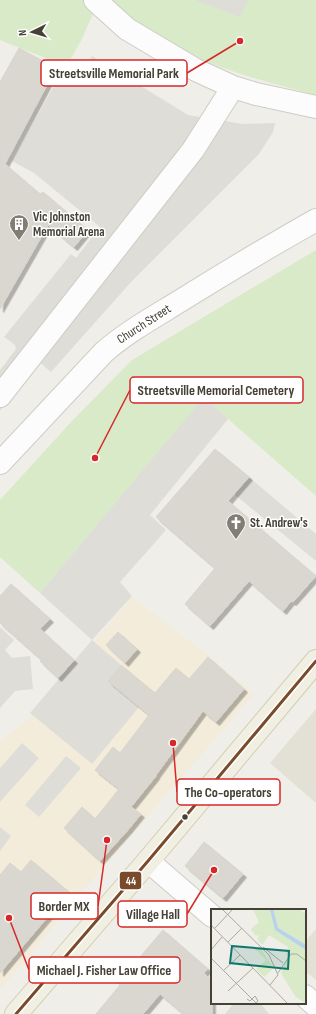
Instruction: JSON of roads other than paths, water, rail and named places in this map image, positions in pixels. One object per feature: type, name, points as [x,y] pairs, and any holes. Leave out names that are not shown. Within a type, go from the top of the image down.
[{"type":"main road","points":[[16,1014],[316,661]]},
{"type":"street","points":[[95,0],[127,29],[196,70],[233,87],[256,94],[316,107]]},
{"type":"street","points":[[0,396],[194,150],[233,87]]},
{"type":"street","name":"Church Street","points":[[0,463],[113,344],[139,326],[251,257],[316,220]]},
{"type":"street","points":[[148,860],[211,915]]},
{"type":"street","points":[[306,997],[316,1006]]},
{"type":"place","name":"Streetsville Memorial Park","points":[[240,41]]},
{"type":"place","name":"Vic Johnston Memorial Arena","points":[[19,241]]},
{"type":"place","name":"Streetsville Memorial Cemetery","points":[[95,458]]},
{"type":"place","name":"St. Andrew's","points":[[236,540]]},
{"type":"place","name":"The Co-operators","points":[[173,743]]},
{"type":"place","name":"Border MX","points":[[107,840]]},
{"type":"place","name":"Village Hall","points":[[214,870]]},
{"type":"place","name":"Michael J. Fisher Law Office","points":[[9,918]]}]
